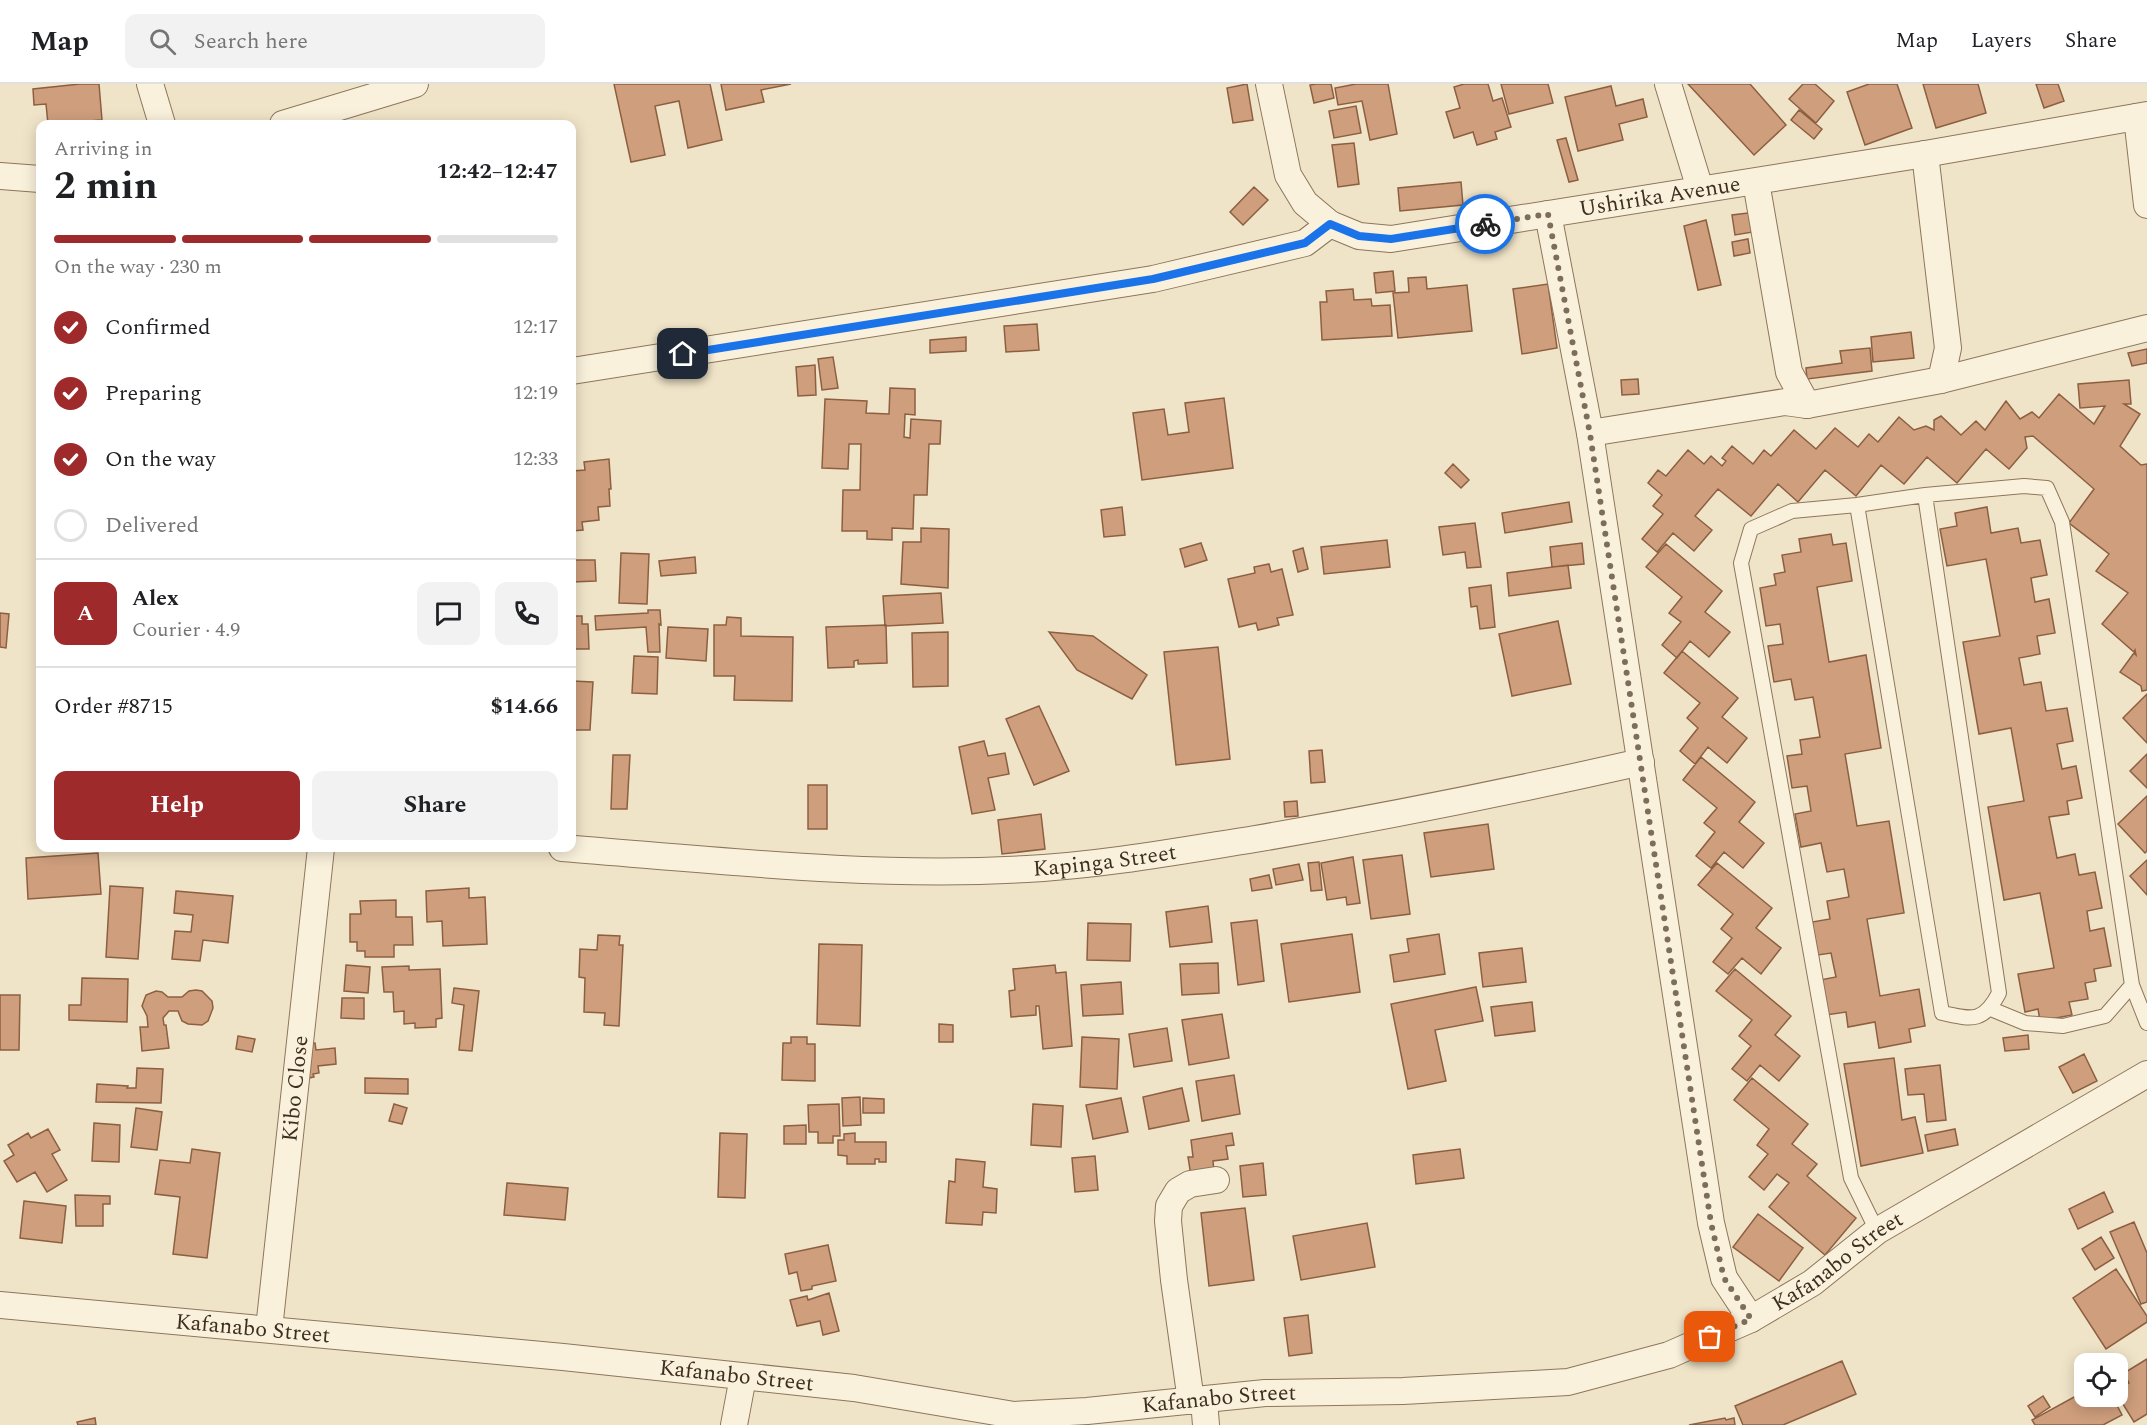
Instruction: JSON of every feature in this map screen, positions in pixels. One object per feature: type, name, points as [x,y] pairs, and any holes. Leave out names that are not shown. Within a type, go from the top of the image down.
[{"type":"street","points":[[150,84],[161,120]]},
{"type":"street","points":[[296,120],[415,84]]},
{"type":"street","name":"Ushirika Avenue","points":[[1269,84],[1288,175],[1305,203],[1330,224],[1359,236],[1391,239],[1756,182],[2142,116]]},
{"type":"street","points":[[1668,84],[1700,189]]},
{"type":"street","points":[[2142,116],[2147,205]]},
{"type":"street","points":[[1925,154],[1948,348],[1941,380]]},
{"type":"street","points":[[0,176],[36,179]]},
{"type":"street","points":[[1756,182],[1789,372],[1807,405]]},
{"type":"street","points":[[1548,214],[1590,434],[1711,1223],[1724,1278],[1751,1319]]},
{"type":"street","points":[[576,370],[1153,279],[1305,243],[1330,224]]},
{"type":"street","points":[[1590,434],[1785,402],[1807,405],[1941,380],[2147,328]]},
{"type":"street","name":"Kapinga Street","points":[[576,849],[815,867],[923,871],[1028,869],[1151,856],[1339,824],[1490,796],[1641,762]]},
{"type":"street","name":"Kibo Close","points":[[269,1329],[321,852]]},
{"type":"street","name":"Kafanabo Street","points":[[0,1305],[563,1357],[854,1388],[1014,1415],[1087,1411],[1265,1394],[1403,1391],[1568,1382],[1669,1355],[1751,1319],[1812,1283],[1877,1231],[2147,1074]]},
{"type":"street","points":[[1206,1425],[1197,1400],[1174,1280],[1168,1221],[1169,1206],[1178,1191],[1190,1184],[1216,1180]]},
{"type":"street","points":[[734,1425],[743,1377]]},
{"type":"lane","points":[[1877,1231],[1851,1178],[1741,563],[1751,530],[1792,511],[2024,486],[2047,488],[2062,522],[2132,985],[2147,1023]]},
{"type":"lane","points":[[1857,505],[1942,1013],[1971,1019],[1991,1009],[1999,993],[1925,495]]},
{"type":"lane","points":[[1991,1009],[2025,1023],[2063,1026],[2105,1016],[2132,985]]},
{"type":"building","points":[[99,84],[102,120],[48,120],[46,104],[34,105],[33,89]]},
{"type":"building","points":[[614,84],[710,84],[722,140],[688,148],[679,101],[655,106],[665,155],[631,162]]},
{"type":"building","points":[[721,84],[791,84],[761,90],[764,102],[726,110]]},
{"type":"building","points":[[1247,84],[1253,120],[1233,123],[1227,88]]},
{"type":"building","points":[[1331,84],[1334,98],[1314,103],[1310,85]]},
{"type":"building","points":[[1356,84],[1388,84],[1397,134],[1370,140],[1362,101],[1338,105],[1335,88]]},
{"type":"building","points":[[1464,84],[1488,84],[1493,101],[1502,98],[1511,127],[1495,132],[1497,139],[1477,145],[1473,132],[1454,138],[1446,112],[1460,108],[1454,87]]},
{"type":"building","points":[[1501,84],[1548,84],[1553,103],[1509,114]]},
{"type":"building","points":[[1688,84],[1750,84],[1786,125],[1754,155]]},
{"type":"building","points":[[1803,84],[1815,84],[1834,101],[1816,123],[1789,99]]},
{"type":"building","points":[[1869,84],[1897,84],[1912,128],[1865,145],[1847,92]]},
{"type":"building","points":[[1923,84],[1978,84],[1986,113],[1936,128]]},
{"type":"building","points":[[2036,84],[2058,84],[2064,101],[2044,108]]},
{"type":"building","points":[[1611,86],[1616,106],[1643,99],[1647,117],[1619,124],[1623,140],[1578,151],[1565,97]]},
{"type":"building","points":[[1356,106],[1361,133],[1334,138],[1329,111]]},
{"type":"building","points":[[1799,110],[1822,129],[1814,139],[1791,120]]},
{"type":"building","points":[[1566,138],[1578,180],[1569,182],[1557,140]]},
{"type":"building","points":[[1354,143],[1359,184],[1338,187],[1332,145]]},
{"type":"building","points":[[1461,182],[1463,205],[1400,211],[1398,188]]},
{"type":"building","points":[[1254,187],[1268,200],[1243,225],[1230,212]]},
{"type":"building","points":[[1756,212],[1759,231],[1735,235],[1732,215]]},
{"type":"building","points":[[1706,220],[1721,285],[1698,290],[1684,226]]},
{"type":"building","points":[[1748,239],[1750,253],[1734,256],[1732,242]]},
{"type":"building","points":[[1393,271],[1395,291],[1376,293],[1374,273]]},
{"type":"building","points":[[1426,277],[1427,289],[1467,285],[1472,331],[1398,338],[1393,293],[1409,292],[1408,278]]},
{"type":"building","points":[[1548,284],[1557,348],[1522,354],[1513,289]]},
{"type":"building","points":[[1353,289],[1354,300],[1371,299],[1372,306],[1390,305],[1392,336],[1322,340],[1320,302],[1327,302],[1326,291]]},
{"type":"building","points":[[1037,324],[1039,350],[1006,352],[1004,326]]},
{"type":"building","points":[[1911,332],[1914,358],[1873,362],[1871,337]]},
{"type":"building","points":[[966,337],[966,351],[930,353],[930,340]]},
{"type":"building","points":[[1870,348],[1872,371],[1807,379],[1806,368],[1842,363],[1840,351]]},
{"type":"building","points":[[2147,349],[2147,363],[2132,366],[2128,353]]},
{"type":"building","points":[[833,357],[838,388],[822,390],[818,359]]},
{"type":"building","points":[[815,365],[816,395],[798,396],[796,367]]},
{"type":"building","points":[[1638,379],[1639,394],[1622,395],[1621,380]]},
{"type":"building","points":[[2129,380],[2131,404],[2124,404],[2140,414],[2120,446],[2141,465],[2147,464],[2147,690],[2142,691],[2141,686],[2120,672],[2134,653],[2136,655],[2135,650],[2134,652],[2102,624],[2128,593],[2096,571],[2109,554],[2069,523],[2094,489],[2033,436],[2025,437],[2027,448],[2009,469],[1986,449],[1957,483],[1927,457],[1904,484],[1881,465],[1856,496],[1825,470],[1798,502],[1778,484],[1751,516],[1718,489],[1695,516],[1712,530],[1694,551],[1673,533],[1657,552],[1642,539],[1663,514],[1653,506],[1662,495],[1648,483],[1658,470],[1666,476],[1688,450],[1704,464],[1711,456],[1722,466],[1726,461],[1722,458],[1732,446],[1753,464],[1764,450],[1771,456],[1794,430],[1816,449],[1835,428],[1858,447],[1869,434],[1878,442],[1899,417],[1914,430],[1926,426],[1934,430],[1934,420],[1941,416],[1961,435],[1976,421],[1985,430],[2006,401],[2020,419],[2032,412],[2039,418],[2059,394],[2094,424],[2105,406],[2080,408],[2078,384]]},
{"type":"building","points":[[890,388],[915,389],[915,415],[905,414],[904,437],[910,438],[911,419],[941,421],[940,444],[929,444],[927,495],[914,495],[913,529],[892,528],[892,540],[867,539],[867,531],[842,531],[843,490],[860,490],[861,444],[849,444],[848,469],[822,468],[825,399],[867,401],[866,413],[889,414]]},
{"type":"building","points":[[1224,398],[1233,468],[1142,480],[1133,413],[1164,409],[1168,435],[1189,432],[1185,403]]},
{"type":"building","points":[[609,459],[610,506],[598,507],[599,520],[582,522],[583,530],[576,531],[576,471],[585,470],[584,462]]},
{"type":"building","points":[[1453,464],[1469,480],[1461,488],[1445,473]]},
{"type":"building","points":[[1569,502],[1572,522],[1505,533],[1502,513]]},
{"type":"building","points":[[1122,507],[1125,535],[1104,537],[1101,510]]},
{"type":"building","points":[[1987,507],[1991,533],[2018,528],[2021,543],[2040,540],[2047,575],[2031,578],[2035,602],[2049,599],[2055,633],[2037,636],[2040,654],[2019,658],[2024,685],[2041,682],[2046,711],[2067,708],[2073,741],[2057,744],[2062,769],[2076,766],[2082,798],[2067,801],[2069,814],[2049,817],[2057,858],[2075,854],[2079,875],[2095,872],[2102,908],[2087,911],[2090,931],[2104,928],[2111,966],[2094,969],[2096,981],[2085,983],[2088,999],[2069,1002],[2072,1015],[2040,1021],[2038,1009],[2025,1012],[2018,974],[2054,968],[2040,893],[2004,900],[1988,807],[2024,801],[2011,728],[1979,734],[1963,642],[2000,636],[1986,559],[1947,566],[1940,529],[1957,526],[1955,513]]},
{"type":"building","points":[[1475,523],[1481,567],[1467,568],[1465,552],[1443,555],[1439,527]]},
{"type":"building","points":[[921,528],[949,529],[948,588],[901,584],[903,542],[921,542]]},
{"type":"building","points":[[1831,534],[1833,545],[1846,543],[1852,581],[1817,587],[1829,662],[1866,655],[1881,748],[1845,754],[1857,826],[1889,821],[1904,913],[1867,919],[1880,996],[1919,989],[1925,1026],[1909,1029],[1911,1042],[1879,1048],[1875,1022],[1848,1027],[1846,1012],[1826,1015],[1820,980],[1836,977],[1831,953],[1818,955],[1812,922],[1830,919],[1827,901],[1849,897],[1844,869],[1827,872],[1821,843],[1801,847],[1795,814],[1811,811],[1807,786],[1792,788],[1787,756],[1802,754],[1800,740],[1820,737],[1813,697],[1795,700],[1791,679],[1774,682],[1768,646],[1783,644],[1780,624],[1766,626],[1760,588],[1776,585],[1774,574],[1785,572],[1782,555],[1801,552],[1799,539]]},
{"type":"building","points":[[1387,540],[1390,567],[1324,574],[1321,547]]},
{"type":"building","points":[[1201,543],[1207,560],[1185,567],[1180,549]]},
{"type":"building","points":[[1582,543],[1584,564],[1552,567],[1550,547]]},
{"type":"building","points":[[1666,544],[1722,591],[1705,612],[1730,632],[1709,657],[1690,641],[1677,658],[1662,645],[1681,622],[1669,613],[1682,597],[1646,567]]},
{"type":"building","points":[[1303,548],[1308,569],[1298,572],[1293,551]]},
{"type":"building","points":[[621,553],[649,554],[647,604],[619,603]]},
{"type":"building","points":[[695,557],[696,573],[661,576],[659,561]]},
{"type":"building","points":[[576,560],[595,560],[596,581],[576,582]]},
{"type":"building","points":[[1269,564],[1271,572],[1282,569],[1293,615],[1277,618],[1279,625],[1258,630],[1256,623],[1239,627],[1228,579],[1255,573],[1254,567]]},
{"type":"building","points":[[1568,565],[1571,588],[1509,596],[1507,573]]},
{"type":"building","points":[[1491,585],[1495,627],[1480,629],[1477,606],[1471,607],[1469,588]]},
{"type":"building","points":[[941,593],[943,623],[885,626],[883,596]]},
{"type":"building","points":[[648,610],[660,610],[660,652],[648,652],[646,627],[596,630],[595,616],[648,613]]},
{"type":"building","points":[[0,613],[9,614],[6,648],[0,647]]},
{"type":"building","points":[[576,616],[582,616],[582,624],[588,624],[589,649],[576,649]]},
{"type":"building","points":[[727,617],[741,618],[741,636],[793,637],[792,701],[734,700],[735,676],[714,676],[714,625],[726,625]]},
{"type":"building","points":[[1558,621],[1571,684],[1512,696],[1499,634]]},
{"type":"building","points":[[886,625],[887,663],[858,664],[858,660],[854,661],[854,667],[828,668],[826,627]]},
{"type":"building","points":[[668,627],[708,629],[706,661],[666,658]]},
{"type":"building","points":[[948,632],[948,686],[913,687],[912,633]]},
{"type":"building","points":[[1049,632],[1093,636],[1147,675],[1132,699],[1077,670]]},
{"type":"building","points":[[1218,647],[1230,759],[1176,765],[1164,652]]},
{"type":"building","points":[[1682,651],[1738,698],[1722,717],[1747,738],[1727,763],[1708,747],[1695,764],[1680,751],[1698,728],[1687,718],[1700,703],[1664,673]]},
{"type":"building","points":[[634,656],[658,657],[657,694],[632,693]]},
{"type":"building","points":[[576,681],[593,682],[590,730],[576,730]]},
{"type":"building","points":[[2147,694],[2147,743],[2123,718]]},
{"type":"building","points":[[1039,706],[1069,771],[1034,785],[1006,719]]},
{"type":"building","points":[[984,741],[988,756],[1005,753],[1009,774],[988,778],[995,810],[972,814],[959,747]]},
{"type":"building","points":[[1322,750],[1325,782],[1311,783],[1309,751]]},
{"type":"building","points":[[2147,754],[2147,788],[2130,771]]},
{"type":"building","points":[[613,755],[630,755],[627,809],[611,809]]},
{"type":"building","points":[[1701,757],[1755,802],[1739,822],[1764,843],[1743,868],[1724,852],[1711,868],[1696,856],[1715,832],[1704,823],[1717,808],[1683,780]]},
{"type":"building","points":[[808,785],[827,785],[827,829],[808,829]]},
{"type":"building","points":[[2147,796],[2147,851],[2145,853],[2118,824]]},
{"type":"building","points":[[1297,801],[1298,816],[1285,817],[1284,802]]},
{"type":"building","points":[[1041,814],[1045,849],[1002,854],[998,820]]},
{"type":"building","points":[[1488,824],[1494,869],[1431,877],[1424,833]]},
{"type":"building","points":[[98,853],[101,894],[28,899],[26,858]]},
{"type":"building","points":[[1402,855],[1410,914],[1371,919],[1363,860]]},
{"type":"building","points":[[1353,857],[1360,903],[1347,905],[1346,897],[1327,900],[1321,863]]},
{"type":"building","points":[[2147,860],[2147,895],[2130,876]]},
{"type":"building","points":[[1319,862],[1322,890],[1311,891],[1308,863]]},
{"type":"building","points":[[1717,863],[1772,908],[1756,928],[1781,948],[1761,974],[1742,958],[1728,974],[1713,962],[1732,938],[1721,929],[1733,914],[1698,885]]},
{"type":"building","points":[[1299,864],[1303,880],[1276,885],[1273,869]]},
{"type":"building","points":[[1269,875],[1272,888],[1252,891],[1250,879]]},
{"type":"building","points":[[110,886],[143,888],[138,959],[106,957]]},
{"type":"building","points":[[469,888],[469,898],[485,897],[487,944],[443,946],[442,921],[427,922],[426,891]]},
{"type":"building","points":[[176,891],[233,896],[228,943],[203,940],[200,961],[172,959],[175,931],[191,932],[193,915],[174,913]]},
{"type":"building","points":[[396,900],[396,917],[412,917],[413,945],[394,945],[394,957],[365,957],[365,951],[357,951],[357,942],[350,942],[350,914],[361,914],[360,901]]},
{"type":"building","points":[[1208,906],[1212,942],[1170,947],[1166,912]]},
{"type":"building","points":[[1257,920],[1264,981],[1238,985],[1231,923]]},
{"type":"building","points":[[1088,923],[1131,924],[1130,961],[1087,960]]},
{"type":"building","points":[[1352,934],[1360,992],[1289,1002],[1281,944]]},
{"type":"building","points":[[1439,934],[1445,974],[1394,982],[1390,955],[1409,952],[1407,939]]},
{"type":"building","points":[[598,935],[620,936],[619,945],[623,945],[619,1026],[604,1025],[605,1013],[584,1012],[585,978],[579,977],[580,949],[597,950]]},
{"type":"building","points":[[819,944],[862,945],[860,1026],[817,1024]]},
{"type":"building","points":[[1522,948],[1526,982],[1483,987],[1479,953]]},
{"type":"building","points":[[1218,963],[1219,993],[1182,995],[1180,964]]},
{"type":"building","points":[[346,965],[370,967],[368,993],[344,991]]},
{"type":"building","points":[[1055,965],[1056,973],[1066,972],[1072,1046],[1043,1049],[1039,1006],[1036,1006],[1036,1015],[1011,1017],[1009,991],[1015,990],[1013,969]]},
{"type":"building","points":[[409,966],[409,970],[440,969],[442,1018],[436,1019],[436,1027],[415,1028],[415,1023],[404,1024],[404,1011],[394,1012],[393,992],[384,992],[382,967]]},
{"type":"building","points":[[1735,969],[1791,1016],[1775,1035],[1800,1056],[1779,1081],[1760,1065],[1747,1081],[1732,1069],[1751,1046],[1739,1036],[1752,1020],[1716,991]]},
{"type":"building","points":[[82,978],[128,979],[127,1022],[69,1020],[69,1005],[81,1005]]},
{"type":"building","points":[[1121,982],[1123,1014],[1083,1016],[1081,985]]},
{"type":"building","points":[[1476,987],[1483,1021],[1435,1030],[1446,1081],[1408,1089],[1391,1004]]},
{"type":"building","points":[[454,988],[479,991],[472,1051],[459,1050],[464,1005],[452,1003]]},
{"type":"building","points":[[156,991],[168,997],[182,997],[189,991],[202,991],[212,1001],[213,1008],[208,1021],[202,1025],[188,1024],[182,1021],[178,1011],[169,1011],[163,1018],[169,1048],[142,1051],[140,1027],[148,1027],[147,1016],[142,1006],[146,995]]},
{"type":"building","points":[[0,995],[20,995],[19,1050],[0,1050]]},
{"type":"building","points":[[342,998],[364,998],[364,1019],[341,1018]]},
{"type":"building","points":[[1532,1002],[1535,1031],[1495,1036],[1491,1007]]},
{"type":"building","points":[[1222,1014],[1229,1058],[1189,1065],[1182,1020]]},
{"type":"building","points":[[939,1024],[953,1025],[953,1042],[939,1042]]},
{"type":"building","points":[[1167,1028],[1172,1061],[1134,1067],[1129,1034]]},
{"type":"building","points":[[2028,1035],[2029,1049],[2005,1051],[2003,1038]]},
{"type":"building","points":[[238,1036],[255,1039],[252,1052],[236,1049]]},
{"type":"building","points":[[791,1037],[807,1037],[807,1044],[815,1044],[815,1081],[782,1080],[783,1043],[791,1043]]},
{"type":"building","points":[[1082,1037],[1119,1039],[1117,1089],[1080,1087]]},
{"type":"building","points":[[315,1043],[316,1050],[335,1048],[336,1064],[318,1066],[319,1073],[309,1078],[305,1044]]},
{"type":"building","points":[[2084,1054],[2097,1081],[2073,1093],[2059,1067]]},
{"type":"building","points":[[1894,1058],[1902,1120],[1915,1117],[1923,1153],[1861,1166],[1844,1064]]},
{"type":"building","points":[[1940,1065],[1946,1120],[1927,1122],[1924,1094],[1908,1095],[1905,1069]]},
{"type":"building","points":[[137,1068],[163,1069],[161,1103],[96,1102],[97,1084],[136,1088]]},
{"type":"building","points":[[1234,1075],[1240,1114],[1202,1121],[1196,1081]]},
{"type":"building","points":[[365,1078],[408,1079],[408,1094],[365,1093]]},
{"type":"building","points":[[1752,1078],[1808,1124],[1792,1144],[1817,1164],[1807,1176],[1856,1218],[1825,1255],[1769,1207],[1789,1183],[1777,1174],[1764,1190],[1749,1177],[1768,1154],[1757,1145],[1769,1129],[1734,1100]]},
{"type":"building","points":[[1182,1088],[1189,1121],[1149,1129],[1143,1097]]},
{"type":"building","points":[[860,1097],[861,1125],[843,1126],[842,1098]]},
{"type":"building","points":[[863,1098],[884,1099],[884,1113],[863,1113]]},
{"type":"building","points":[[1121,1098],[1128,1132],[1093,1139],[1086,1105]]},
{"type":"building","points":[[394,1104],[407,1108],[402,1124],[389,1121]]},
{"type":"building","points":[[839,1104],[840,1136],[833,1136],[833,1143],[818,1143],[818,1132],[809,1132],[808,1105]]},
{"type":"building","points":[[1033,1104],[1063,1106],[1061,1147],[1031,1145]]},
{"type":"building","points":[[136,1108],[162,1112],[157,1150],[131,1147]]},
{"type":"building","points":[[94,1123],[120,1125],[119,1162],[92,1161]]},
{"type":"building","points":[[806,1125],[806,1144],[784,1144],[784,1126]]},
{"type":"building","points":[[48,1129],[60,1150],[52,1154],[67,1180],[47,1192],[35,1172],[17,1182],[4,1161],[14,1155],[8,1145],[28,1133],[31,1138]]},
{"type":"building","points":[[1955,1129],[1958,1145],[1928,1151],[1925,1135]]},
{"type":"building","points":[[720,1133],[747,1134],[745,1198],[718,1197]]},
{"type":"building","points":[[855,1133],[855,1142],[886,1142],[886,1162],[879,1162],[879,1159],[875,1159],[875,1164],[847,1164],[847,1156],[838,1155],[838,1140],[844,1140],[844,1134]]},
{"type":"building","points":[[1232,1133],[1234,1145],[1226,1146],[1228,1159],[1213,1161],[1214,1172],[1191,1176],[1188,1157],[1193,1157],[1191,1140]]},
{"type":"building","points":[[192,1149],[220,1153],[207,1258],[173,1254],[180,1197],[155,1194],[160,1160],[190,1163]]},
{"type":"building","points":[[1460,1149],[1464,1178],[1416,1184],[1413,1155]]},
{"type":"building","points":[[1095,1156],[1098,1190],[1075,1192],[1072,1158]]},
{"type":"building","points":[[956,1159],[985,1162],[983,1187],[997,1189],[996,1213],[983,1212],[982,1225],[946,1223],[949,1181],[955,1182]]},
{"type":"building","points":[[1263,1163],[1266,1195],[1243,1197],[1240,1166]]},
{"type":"building","points":[[507,1183],[568,1188],[565,1220],[504,1215]]},
{"type":"building","points":[[2104,1192],[2113,1212],[2078,1229],[2069,1209]]},
{"type":"building","points":[[75,1195],[110,1196],[110,1204],[103,1204],[103,1226],[76,1226]]},
{"type":"building","points":[[24,1201],[66,1206],[62,1243],[20,1238]]},
{"type":"building","points":[[1245,1208],[1254,1280],[1209,1286],[1201,1213]]},
{"type":"building","points":[[1758,1214],[1803,1248],[1779,1281],[1733,1247]]},
{"type":"building","points":[[2134,1222],[2147,1253],[2147,1302],[2141,1304],[2110,1232]]},
{"type":"building","points":[[1367,1223],[1375,1267],[1301,1280],[1293,1236]]},
{"type":"building","points":[[2101,1237],[2114,1258],[2095,1270],[2082,1249]]},
{"type":"building","points":[[828,1245],[836,1281],[801,1291],[797,1272],[789,1274],[785,1254]]},
{"type":"building","points":[[2116,1269],[2147,1316],[2147,1322],[2106,1349],[2073,1298]]},
{"type":"building","points":[[829,1293],[839,1331],[823,1335],[820,1321],[797,1326],[790,1300],[807,1296],[808,1300]]},
{"type":"building","points":[[1308,1315],[1312,1353],[1289,1356],[1284,1318]]},
{"type":"building","points":[[2147,1359],[2147,1414],[2134,1422],[2125,1407],[2128,1407],[2128,1371]]},
{"type":"building","points":[[1842,1361],[1856,1394],[1783,1425],[1743,1425],[1735,1406]]},
{"type":"building","points":[[2043,1396],[2050,1407],[2035,1417],[2028,1406]]},
{"type":"building","points":[[2074,1397],[2074,1407],[2118,1407],[2122,1415],[2103,1425],[2035,1425],[2032,1420]]},
{"type":"building","points":[[95,1418],[96,1425],[78,1425],[77,1422]]},
{"type":"building","points":[[1725,1418],[1726,1420],[1734,1418],[1735,1425],[1689,1425]]},
{"type":"way so far","points":[[1485,224],[1548,214],[1590,434],[1711,1223],[1724,1278],[1751,1319],[1710,1337]]},
{"type":"route","points":[[683,354],[1153,279],[1305,243],[1330,224],[1359,236],[1391,239],[1485,224]]}]
